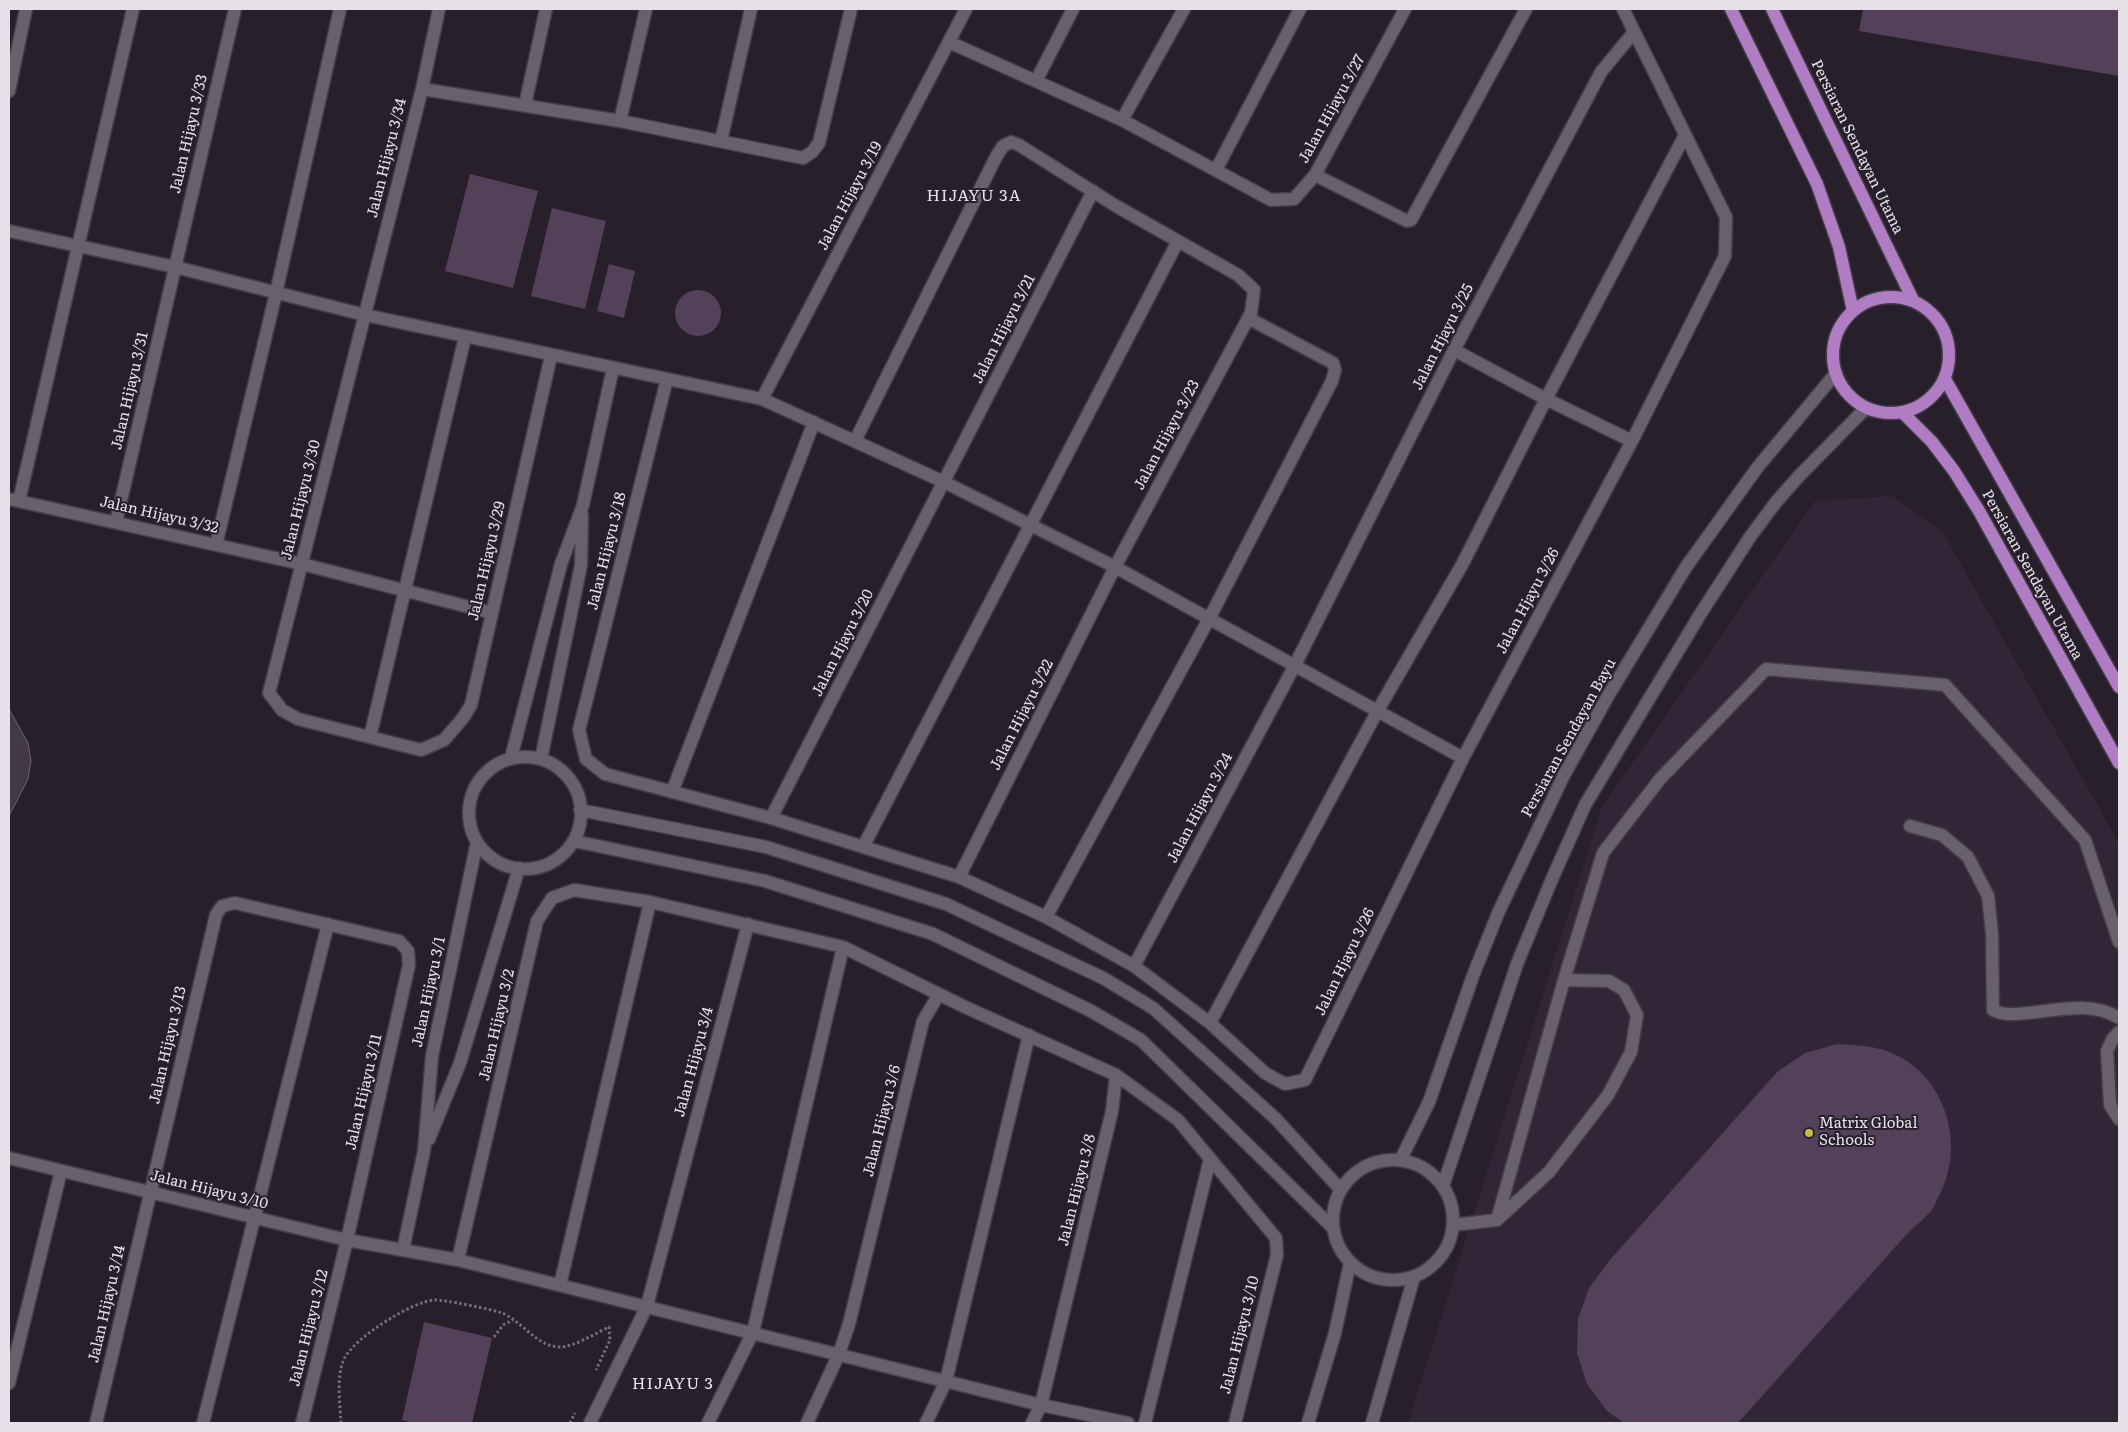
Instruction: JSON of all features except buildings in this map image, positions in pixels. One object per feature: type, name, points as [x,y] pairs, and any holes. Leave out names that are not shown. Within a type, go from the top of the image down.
[{"type":"main road","points":[[1731,9],[1817,184],[1839,248],[1853,311]]},
{"type":"main road","name":"Persiaran Sendayan Utama","points":[[1772,9],[1913,300]]},
{"type":"main road","points":[[1897,296],[1913,300],[1929,310],[1941,324],[1945,333],[1950,361],[1945,379],[1935,394],[1920,406],[1903,413],[1884,414],[1866,408],[1853,399],[1842,387],[1836,373],[1833,356],[1835,339],[1842,324],[1853,311],[1866,302],[1881,297],[1897,296]]},
{"type":"main road","name":"Persiaran Sendayan Utama","points":[[1945,379],[2119,688]]},
{"type":"main road","name":"Persiaran Sendayan Utama","points":[[1903,413],[1932,442],[1954,471],[1979,511],[2119,763]]},
{"type":"street","points":[[9,91],[26,9]]},
{"type":"street","points":[[14,500],[79,246],[133,9]]},
{"type":"street","name":"Jalan Hijayu 3/33","points":[[175,267],[235,9]]},
{"type":"street","points":[[216,545],[276,293],[340,9]]},
{"type":"street","name":"Jalan Hijayu 3/34","points":[[364,315],[422,89],[438,9]]},
{"type":"street","points":[[526,106],[546,9]]},
{"type":"street","points":[[620,120],[646,9]]},
{"type":"street","points":[[721,141],[751,9]]},
{"type":"street","points":[[422,89],[620,120],[803,158],[812,152],[819,143],[851,9]]},
{"type":"street","name":"Jalan Hijayu 3/19","points":[[762,398],[966,9]]},
{"type":"street","points":[[1036,81],[1073,9]]},
{"type":"street","points":[[1122,120],[1184,9]]},
{"type":"street","points":[[1216,170],[1300,9]]},
{"type":"street","name":"Jalan Hijayu 3/27","points":[[949,42],[1122,120],[1271,200],[1294,199],[1315,175],[1405,9]]},
{"type":"street","points":[[1315,175],[1407,220],[1412,220],[1526,9]]},
{"type":"street","name":"Jalan Hjayu 3/26","points":[[1210,1023],[1265,1074],[1285,1084],[1305,1080],[1463,758],[1632,441],[1725,256],[1726,217],[1623,9]]},
{"type":"street","name":"Jalan Hjayu 3/25","points":[[1295,665],[1454,350],[1601,72],[1634,32]]},
{"type":"street","points":[[814,422],[672,792],[772,818],[959,877],[1046,917],[1134,966],[1210,1023],[1378,710],[1463,563],[1546,399],[1685,135]]},
{"type":"street","points":[[855,441],[1003,146],[1011,142],[1020,145],[1116,206],[1178,241],[864,847]]},
{"type":"street","name":"Jalan Hijayu 3/21","points":[[944,482],[1093,191]]},
{"type":"street","points":[[9,231],[175,267],[364,315],[551,356],[762,398],[944,482],[1115,567],[1210,617],[1463,758]]},
{"type":"street","name":"Jalan Hijayu 3/23","points":[[1115,567],[1248,318],[1254,290],[1238,275],[1178,241]]},
{"type":"street","name":"Jalan Hijayu 3/31","points":[[116,522],[175,267]]},
{"type":"street","name":"Jalan Hijayu 3/30","points":[[364,315],[269,693],[282,710],[298,718],[370,737]]},
{"type":"street","points":[[1046,917],[1210,617],[1332,381],[1335,370],[1333,363],[1248,318]]},
{"type":"street","points":[[370,737],[465,337]]},
{"type":"street","points":[[1454,350],[1546,399],[1632,441]]},
{"type":"street","name":"Jalan Hijayu 3/29","points":[[370,737],[421,750],[444,740],[463,718],[471,704],[551,356]]},
{"type":"street","points":[[511,758],[561,564],[583,505],[613,368]]},
{"type":"street","name":"Persiaran Sendayan Bayu","points":[[1401,1159],[1429,1102],[1474,973],[1499,911],[1564,775],[1608,696],[1686,568],[1757,468],[1836,373]]},
{"type":"street","name":"Jalan Hijayu 3/18","points":[[667,379],[579,730],[586,759],[605,774],[672,792]]},
{"type":"street","points":[[1443,1186],[1517,964],[1585,806],[1696,621],[1750,537],[1793,482],[1834,438],[1866,408]]},
{"type":"street","name":"Jalan Hjayu 3/20","points":[[772,818],[944,482]]},
{"type":"street","name":"Jalan Hijayu 3/32","points":[[14,500],[302,564],[492,613]]},
{"type":"street","points":[[541,759],[581,565],[583,505]]},
{"type":"street","name":"Jalan Hijayu 3/22","points":[[959,877],[1115,567]]},
{"type":"street","name":"Jalan Hijayu 3/24","points":[[1134,966],[1295,665]]},
{"type":"street","points":[[1497,1220],[1564,980],[1603,853],[1660,779],[1766,669],[1945,685],[2085,840],[2119,942]]},
{"type":"street","points":[[511,758],[541,759],[554,765],[568,777],[576,792],[580,810],[574,841],[552,861],[535,868],[519,868],[502,864],[488,856],[477,842],[470,826],[469,808],[473,791],[482,776],[495,765],[511,758]]},
{"type":"street","points":[[580,810],[766,847],[946,904],[1103,978],[1160,1014],[1276,1119],[1340,1190]]},
{"type":"street","points":[[1910,826],[1942,835],[1968,857],[1988,896],[1992,933],[1993,1010],[2008,1015],[2088,1007],[2108,1011],[2119,1018]]},
{"type":"street","points":[[574,841],[766,880],[933,934],[1091,1012],[1141,1040],[1333,1228]]},
{"type":"street","name":"Jalan Hijayu 3/1","points":[[403,1250],[424,1151],[432,1056],[477,842]]},
{"type":"street","name":"Jalan Hijayu 3/1","points":[[424,1151],[460,1063],[519,868]]},
{"type":"street","name":"Jalan Hijayu 3/2","points":[[458,1260],[537,922],[552,898],[574,890],[650,902]]},
{"type":"street","points":[[560,1285],[650,902],[748,924],[843,947],[939,994],[1116,1075],[1178,1120],[1210,1159],[1145,1423]]},
{"type":"street","name":"Jalan Hijayu 3/13","points":[[150,1192],[216,915],[222,906],[235,903],[328,924]]},
{"type":"street","points":[[203,1423],[328,924]]},
{"type":"street","name":"Jalan Hijayu 3/11","points":[[328,924],[400,941],[408,951],[409,965],[347,1240]]},
{"type":"street","name":"Jalan Hijayu 3/4","points":[[590,1423],[647,1306],[748,924]]},
{"type":"street","points":[[708,1423],[753,1332],[843,947]]},
{"type":"street","points":[[1453,1225],[1497,1220],[1550,1172],[1608,1095],[1631,1052],[1637,1015],[1624,990],[1609,981],[1564,980]]},
{"type":"street","name":"Jalan Hijayu 3/6","points":[[806,1423],[839,1354],[850,1324],[923,1021],[939,994]]},
{"type":"street","points":[[2119,1032],[2113,1038],[2107,1051],[2110,1105],[2119,1119]]},
{"type":"street","points":[[926,1423],[946,1381],[1029,1035]]},
{"type":"street","name":"Jalan Hijayu 3/8","points":[[1032,1423],[1041,1405],[1112,1111],[1116,1075]]},
{"type":"street","name":"Jalan Hijayu 3/10","points":[[9,1158],[347,1240],[458,1260],[1041,1405],[1128,1423]]},
{"type":"street","name":"Jalan Hijayu 3/10","points":[[1210,1159],[1276,1238],[1277,1256],[1235,1423]]},
{"type":"street","points":[[1401,1159],[1417,1164],[1432,1172],[1450,1198],[1453,1225],[1449,1242],[1441,1256],[1429,1268],[1414,1277],[1397,1280],[1380,1279],[1364,1273],[1350,1263],[1338,1247],[1333,1228],[1333,1208],[1340,1190],[1351,1175],[1366,1165],[1383,1160],[1401,1159]]},
{"type":"street","points":[[9,1383],[61,1171]]},
{"type":"street","name":"Jalan Hijayu 3/14","points":[[96,1423],[150,1192]]},
{"type":"street","name":"Jalan Hijayu 3/12","points":[[302,1423],[347,1240]]},
{"type":"street","points":[[1308,1423],[1335,1333],[1350,1263]]},
{"type":"street","points":[[1372,1423],[1414,1277]]},
{"type":"path","points":[[341,1423],[340,1376],[344,1358],[370,1331],[410,1308],[435,1300],[502,1313],[546,1345],[561,1348],[585,1339],[609,1326],[610,1340],[594,1373]]},
{"type":"path","points":[[494,1337],[503,1325],[512,1320]]},
{"type":"path","points":[[570,1423],[578,1407]]},
{"type":"shaded area","points":[[1863,9],[2119,9],[2119,76],[1859,31]]},
{"type":"shaded area","points":[[470,174],[538,191],[513,288],[445,271]]},
{"type":"shaded area","points":[[552,208],[606,221],[585,309],[531,296]]},
{"type":"shaded area","points":[[609,264],[635,271],[624,318],[597,311]]},
{"type":"shaded area","points":[[694,290],[702,290],[711,294],[717,300],[721,313],[717,326],[711,332],[702,336],[694,336],[685,332],[679,326],[675,317],[675,309],[679,300],[685,294]]},
{"type":"shaded area","name":"Matrix Global Schools","points":[[1892,496],[1942,531],[2119,843],[2119,1423],[1408,1423],[1602,807],[1815,501]]},
{"type":"shaded area","points":[[1837,1044],[1877,1048],[1900,1057],[1916,1068],[1930,1083],[1940,1099],[1951,1137],[1951,1156],[1947,1176],[1934,1207],[1906,1235],[1738,1423],[1624,1423],[1607,1411],[1587,1384],[1577,1353],[1578,1319],[1589,1288],[1609,1261],[1777,1072],[1805,1053]]},
{"type":"shaded area","points":[[424,1322],[492,1338],[472,1423],[414,1423],[402,1420]]},
{"type":"place","name":"Matrix Global Schools","points":[[1809,1133]]},
{"type":"district","name":"HIJAYU 3A","points":[[974,196]]},
{"type":"district","name":"HIJAYU 3","points":[[673,1384]]}]
